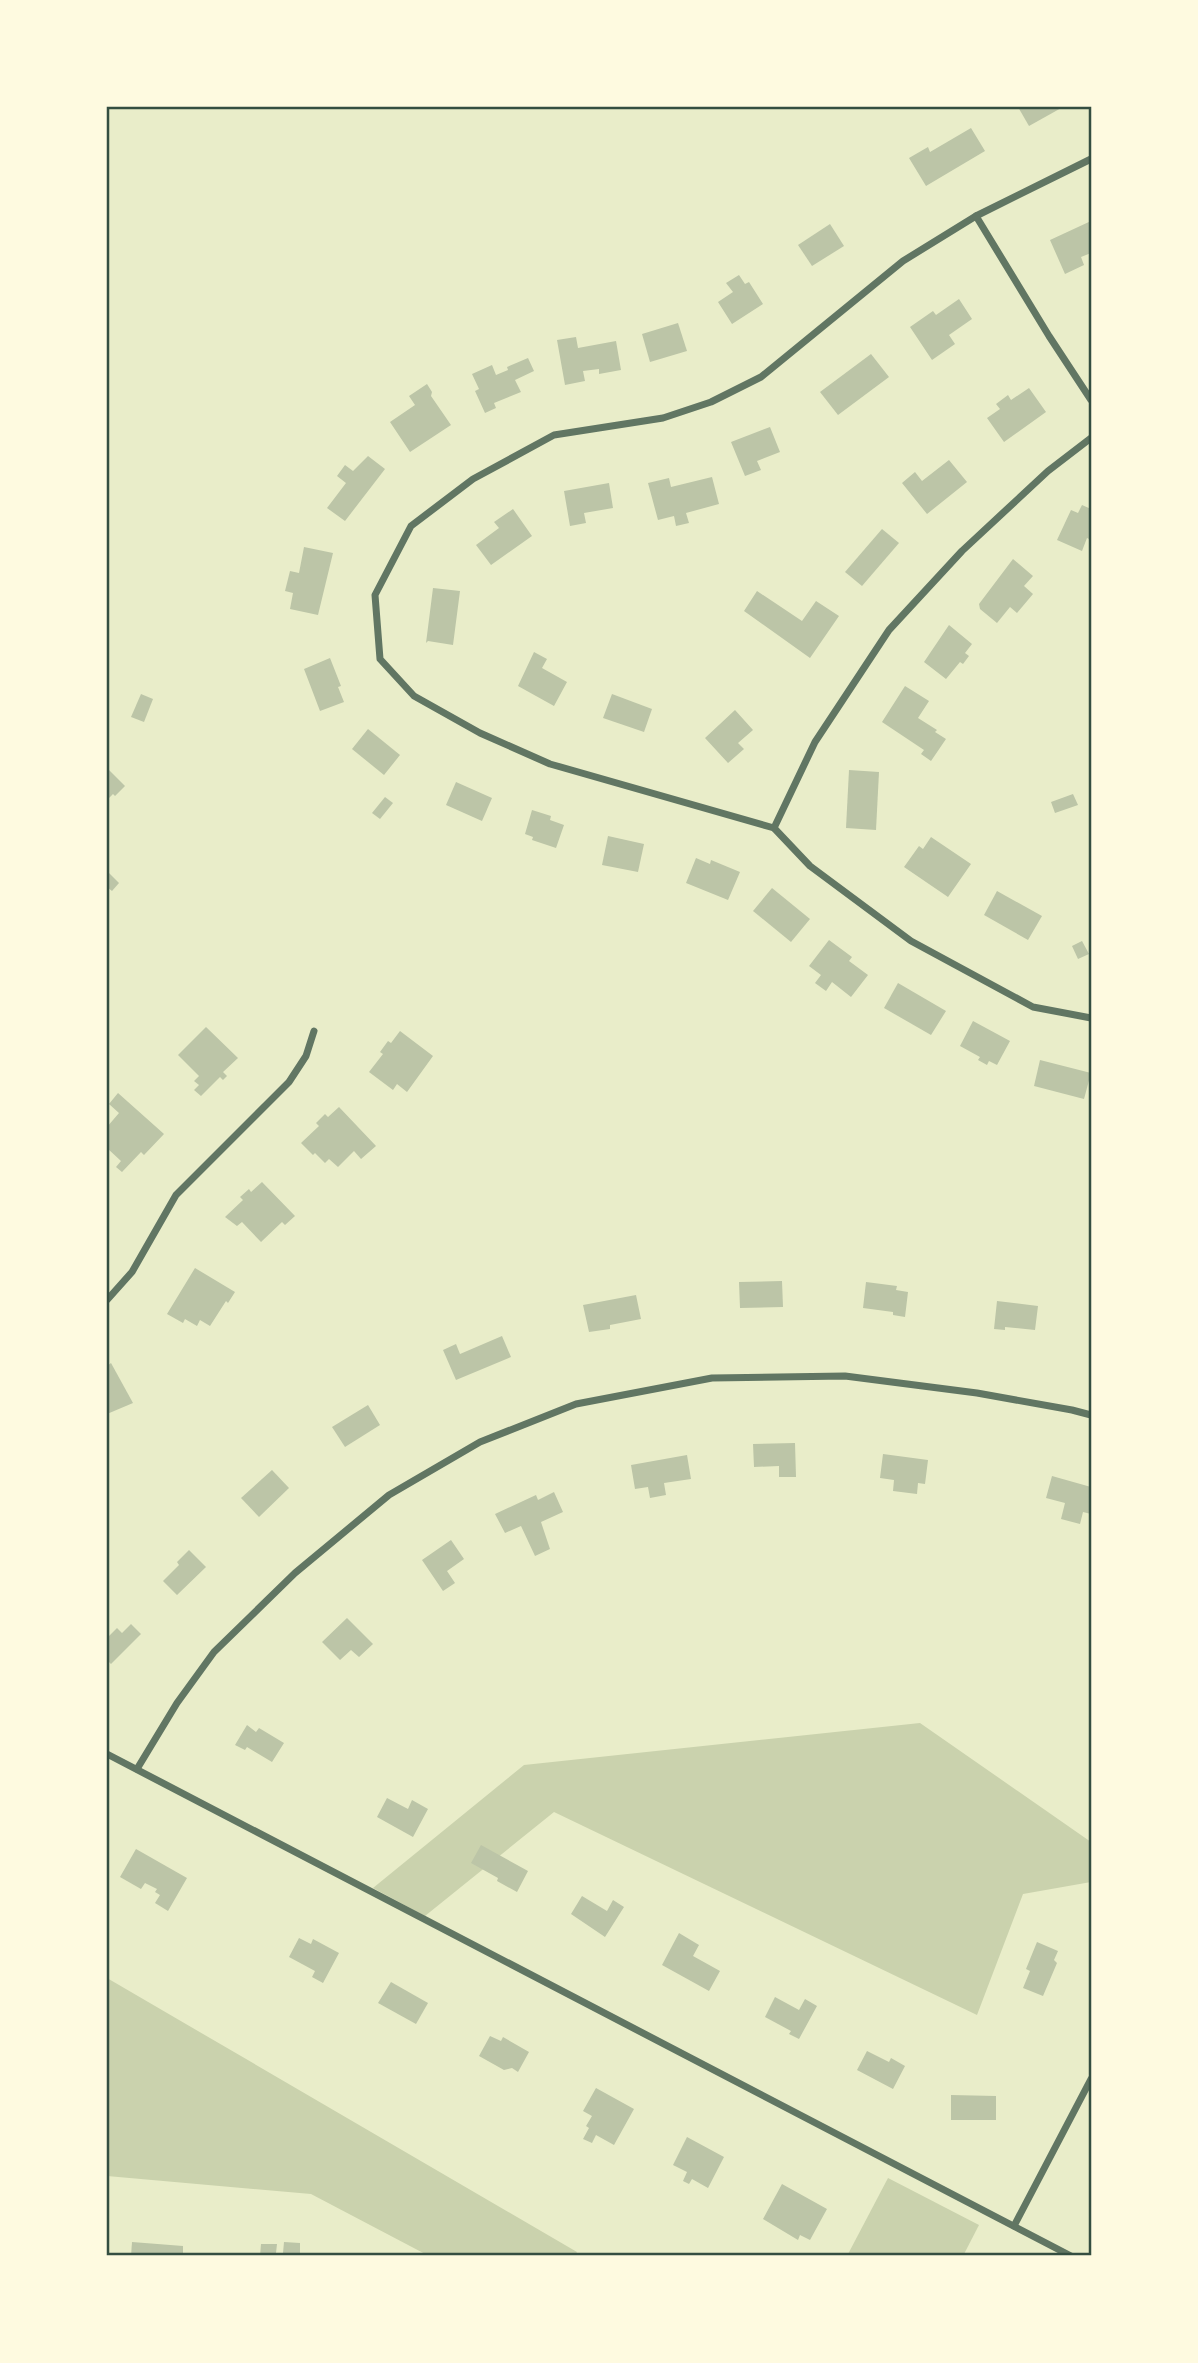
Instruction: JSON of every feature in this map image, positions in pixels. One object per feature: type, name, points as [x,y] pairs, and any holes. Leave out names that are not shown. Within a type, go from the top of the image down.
[{"type":"street","points":[[1091,159],[976,216],[903,261],[761,377],[711,402],[663,418],[554,435],[473,480],[411,526],[375,596],[380,659],[414,696],[480,733],[550,764],[774,828],[810,866],[911,941],[1033,1007],[1091,1018]]},
{"type":"street","points":[[976,216],[1091,400]]},
{"type":"street","points":[[774,828],[815,742],[889,630],[962,551],[1048,471],[1091,438]]},
{"type":"street","points":[[107,1300],[132,1272],[176,1195],[289,1082],[306,1056],[314,1031]]},
{"type":"street","points":[[137,1769],[177,1703],[214,1652],[295,1573],[389,1495],[480,1442],[576,1404],[712,1378],[845,1376],[977,1393],[1091,1415]]},
{"type":"street","points":[[107,1754],[1072,2256]]},
{"type":"street","points":[[1014,2226],[1091,2079]]},
{"type":"green space","points":[[920,1723],[1091,1842],[1091,1882],[1023,1894],[977,2015],[554,1812],[425,1916],[373,1888],[524,1765]]},
{"type":"green space","points":[[107,1978],[577,2252],[575,2256],[429,2256],[311,2194],[107,2176]]},
{"type":"green space","points":[[888,2178],[979,2225],[963,2256],[847,2256]]},
{"type":"building","points":[[1018,107],[1063,107],[1029,126]]},
{"type":"building","points":[[971,128],[985,151],[926,186],[909,158],[928,147],[930,152]]},
{"type":"building","points":[[1091,221],[1091,253],[1081,257],[1084,265],[1065,274],[1050,240]]},
{"type":"building","points":[[830,224],[844,246],[812,266],[798,245]]},
{"type":"building","points":[[739,275],[745,284],[749,282],[763,304],[732,324],[718,302],[733,292],[726,283]]},
{"type":"building","points":[[959,299],[972,319],[949,335],[955,344],[932,360],[910,327],[933,311],[936,315]]},
{"type":"building","points":[[678,323],[687,351],[650,362],[642,334]]},
{"type":"building","points":[[576,337],[578,348],[616,341],[621,370],[599,374],[599,369],[583,371],[585,381],[565,385],[557,340]]},
{"type":"building","points":[[871,354],[889,377],[838,415],[820,392]]},
{"type":"building","points":[[528,358],[534,371],[515,380],[521,392],[494,403],[496,408],[485,413],[475,391],[479,389],[472,374],[492,365],[496,375]]},
{"type":"building","points":[[427,384],[432,392],[431,396],[451,425],[410,452],[390,422],[415,405],[409,396]]},
{"type":"building","points":[[1029,388],[1046,412],[1004,442],[987,418],[1000,409],[996,404],[1008,395],[1011,400]]},
{"type":"building","points":[[770,427],[780,452],[757,461],[761,470],[745,476],[731,442]]},
{"type":"building","points":[[368,456],[385,469],[345,521],[327,508],[346,483],[337,476],[345,465],[353,471]]},
{"type":"building","points":[[949,460],[967,482],[927,514],[902,483],[915,472],[922,481]]},
{"type":"building","points":[[712,477],[719,504],[686,513],[689,523],[676,526],[674,516],[658,520],[648,483],[669,478],[671,487]]},
{"type":"building","points":[[609,483],[613,508],[584,513],[586,523],[570,526],[564,491]]},
{"type":"building","points":[[1082,505],[1091,509],[1091,540],[1087,538],[1082,551],[1057,540],[1071,510],[1078,513]]},
{"type":"building","points":[[513,509],[532,536],[491,565],[476,545],[499,528],[494,522]]},
{"type":"building","points":[[882,529],[899,543],[862,586],[845,572]]},
{"type":"building","points":[[304,547],[333,553],[318,615],[290,609],[293,593],[285,591],[290,571],[299,573]]},
{"type":"building","points":[[1013,559],[1033,576],[1024,586],[1033,594],[1017,613],[1010,607],[997,623],[980,609],[979,604]]},
{"type":"building","points":[[433,588],[460,591],[453,645],[428,641],[426,643]]},
{"type":"building","points":[[757,591],[802,621],[816,601],[839,616],[810,658],[744,611]]},
{"type":"building","points":[[949,625],[972,644],[965,653],[969,656],[963,664],[960,662],[946,679],[924,662]]},
{"type":"building","points":[[534,652],[547,659],[542,668],[567,682],[554,706],[518,686]]},
{"type":"building","points":[[330,658],[344,702],[320,711],[304,669]]},
{"type":"building","points":[[905,686],[929,701],[918,718],[946,739],[931,761],[921,754],[924,750],[882,722]]},
{"type":"building","points":[[141,694],[153,699],[144,722],[131,717]]},
{"type":"building","points":[[612,694],[652,709],[644,732],[603,718]]},
{"type":"building","points":[[735,710],[753,730],[738,743],[744,749],[728,763],[705,738]]},
{"type":"building","points":[[368,729],[400,755],[384,775],[352,749]]},
{"type":"building","points":[[107,768],[125,786],[107,800]]},
{"type":"building","points":[[849,770],[879,772],[876,830],[846,828]]},
{"type":"building","points":[[456,782],[492,798],[482,821],[446,805]]},
{"type":"building","points":[[1073,794],[1078,805],[1055,813],[1051,802]]},
{"type":"building","points":[[385,797],[393,803],[380,819],[372,813]]},
{"type":"building","points":[[532,810],[551,816],[550,820],[564,825],[556,848],[532,840],[533,837],[525,834]]},
{"type":"building","points":[[608,836],[644,844],[638,872],[602,865]]},
{"type":"building","points":[[931,837],[971,864],[948,897],[904,867],[919,846],[923,849]]},
{"type":"building","points":[[696,858],[710,864],[711,860],[740,872],[728,900],[686,883]]},
{"type":"building","points":[[107,871],[119,883],[112,891],[107,887]]},
{"type":"building","points":[[772,888],[810,919],[791,942],[753,911]]},
{"type":"building","points":[[997,891],[1042,916],[1028,940],[984,915]]},
{"type":"building","points":[[829,940],[852,957],[849,961],[868,975],[851,997],[832,982],[826,991],[815,983],[821,975],[809,966]]},
{"type":"building","points":[[1082,941],[1089,954],[1078,959],[1072,946]]},
{"type":"building","points":[[898,983],[946,1011],[931,1035],[884,1008]]},
{"type":"building","points":[[973,1021],[1010,1041],[997,1065],[989,1061],[987,1065],[978,1060],[980,1057],[960,1046]]},
{"type":"building","points":[[206,1027],[238,1058],[223,1072],[227,1076],[223,1080],[220,1077],[201,1096],[194,1090],[199,1085],[194,1081],[199,1076],[178,1055]]},
{"type":"building","points":[[400,1031],[433,1056],[407,1092],[397,1084],[393,1090],[369,1072],[383,1054],[380,1052],[388,1041],[391,1043]]},
{"type":"building","points":[[1040,1060],[1091,1073],[1084,1099],[1034,1086]]},
{"type":"building","points":[[118,1093],[164,1134],[144,1155],[141,1152],[122,1172],[116,1167],[121,1161],[107,1148],[107,1127],[119,1113],[109,1104]]},
{"type":"building","points":[[339,1107],[376,1146],[361,1159],[354,1151],[338,1167],[329,1159],[325,1163],[301,1143],[319,1126],[316,1123],[325,1114],[328,1117]]},
{"type":"building","points":[[262,1182],[295,1216],[285,1225],[282,1222],[261,1242],[242,1222],[237,1226],[225,1217],[243,1200],[240,1197]]},
{"type":"building","points":[[195,1268],[235,1292],[210,1326],[200,1320],[197,1326],[185,1319],[183,1323],[167,1314]]},
{"type":"building","points":[[782,1281],[783,1307],[740,1308],[739,1282]]},
{"type":"building","points":[[866,1282],[897,1286],[896,1290],[908,1292],[905,1317],[893,1315],[893,1312],[863,1308]]},
{"type":"building","points":[[636,1295],[641,1319],[610,1325],[610,1329],[589,1332],[583,1305]]},
{"type":"building","points":[[997,1301],[1038,1306],[1035,1330],[1005,1327],[1005,1330],[994,1329]]},
{"type":"building","points":[[502,1336],[511,1357],[456,1380],[443,1350],[456,1344],[460,1354]]},
{"type":"building","points":[[111,1363],[133,1403],[107,1414],[107,1366]]},
{"type":"building","points":[[368,1405],[380,1425],[345,1447],[332,1427]]},
{"type":"building","points":[[795,1443],[796,1477],[779,1477],[779,1466],[754,1467],[753,1444]]},
{"type":"building","points":[[883,1454],[928,1460],[925,1484],[918,1483],[917,1494],[893,1491],[894,1480],[880,1478]]},
{"type":"building","points":[[687,1455],[691,1479],[664,1483],[666,1495],[650,1498],[648,1487],[635,1489],[631,1465]]},
{"type":"building","points":[[272,1470],[289,1488],[259,1517],[241,1498]]},
{"type":"building","points":[[1052,1476],[1091,1487],[1091,1514],[1083,1512],[1080,1524],[1061,1519],[1065,1503],[1046,1498]]},
{"type":"building","points":[[554,1492],[563,1512],[541,1522],[550,1549],[535,1556],[521,1526],[505,1533],[495,1514],[536,1495],[538,1500]]},
{"type":"building","points":[[451,1540],[464,1559],[447,1571],[455,1583],[443,1591],[422,1560]]},
{"type":"building","points":[[189,1550],[206,1567],[177,1595],[163,1581]]},
{"type":"building","points":[[347,1618],[373,1644],[359,1657],[351,1650],[340,1660],[322,1642]]},
{"type":"building","points":[[131,1624],[141,1634],[111,1664],[107,1662],[107,1638],[117,1628],[122,1633]]},
{"type":"building","points":[[247,1725],[256,1732],[259,1728],[284,1743],[272,1762],[247,1747],[245,1750],[235,1745]]},
{"type":"building","points":[[387,1798],[408,1809],[412,1800],[428,1809],[413,1837],[377,1817]]},
{"type":"building","points":[[481,1845],[528,1871],[517,1892],[471,1863]]},
{"type":"building","points":[[136,1849],[187,1878],[168,1911],[155,1903],[160,1895],[155,1892],[157,1889],[145,1883],[141,1889],[120,1877]]},
{"type":"building","points":[[582,1896],[607,1911],[613,1900],[624,1907],[605,1937],[571,1914]]},
{"type":"building","points":[[679,1933],[699,1945],[693,1956],[720,1971],[709,1991],[662,1965]]},
{"type":"building","points":[[299,1938],[311,1944],[313,1939],[339,1953],[323,1983],[312,1977],[315,1971],[289,1957]]},
{"type":"building","points":[[1037,1942],[1058,1951],[1054,1960],[1057,1963],[1043,1996],[1023,1988],[1030,1971],[1026,1969]]},
{"type":"building","points":[[391,1982],[428,2003],[416,2024],[378,2003]]},
{"type":"building","points":[[775,1997],[799,2010],[805,1999],[817,2006],[799,2039],[789,2034],[791,2031],[765,2017]]},
{"type":"building","points":[[490,2036],[501,2041],[503,2037],[529,2052],[518,2072],[512,2068],[504,2070],[479,2056]]},
{"type":"building","points":[[867,2051],[889,2062],[891,2058],[905,2066],[893,2089],[857,2070]]},
{"type":"building","points":[[596,2088],[634,2109],[614,2145],[596,2135],[592,2143],[583,2139],[592,2116],[583,2111]]},
{"type":"building","points":[[951,2095],[996,2096],[996,2120],[951,2120]]},
{"type":"building","points":[[687,2137],[724,2157],[708,2188],[692,2179],[689,2184],[683,2181],[687,2172],[673,2165]]},
{"type":"building","points":[[782,2184],[827,2209],[810,2240],[800,2235],[798,2240],[763,2219]]},
{"type":"building","points":[[132,2242],[183,2246],[183,2256],[131,2256]]},
{"type":"building","points":[[284,2242],[300,2243],[300,2254],[309,2256],[260,2256],[261,2244],[277,2244],[276,2253],[283,2253]]}]
